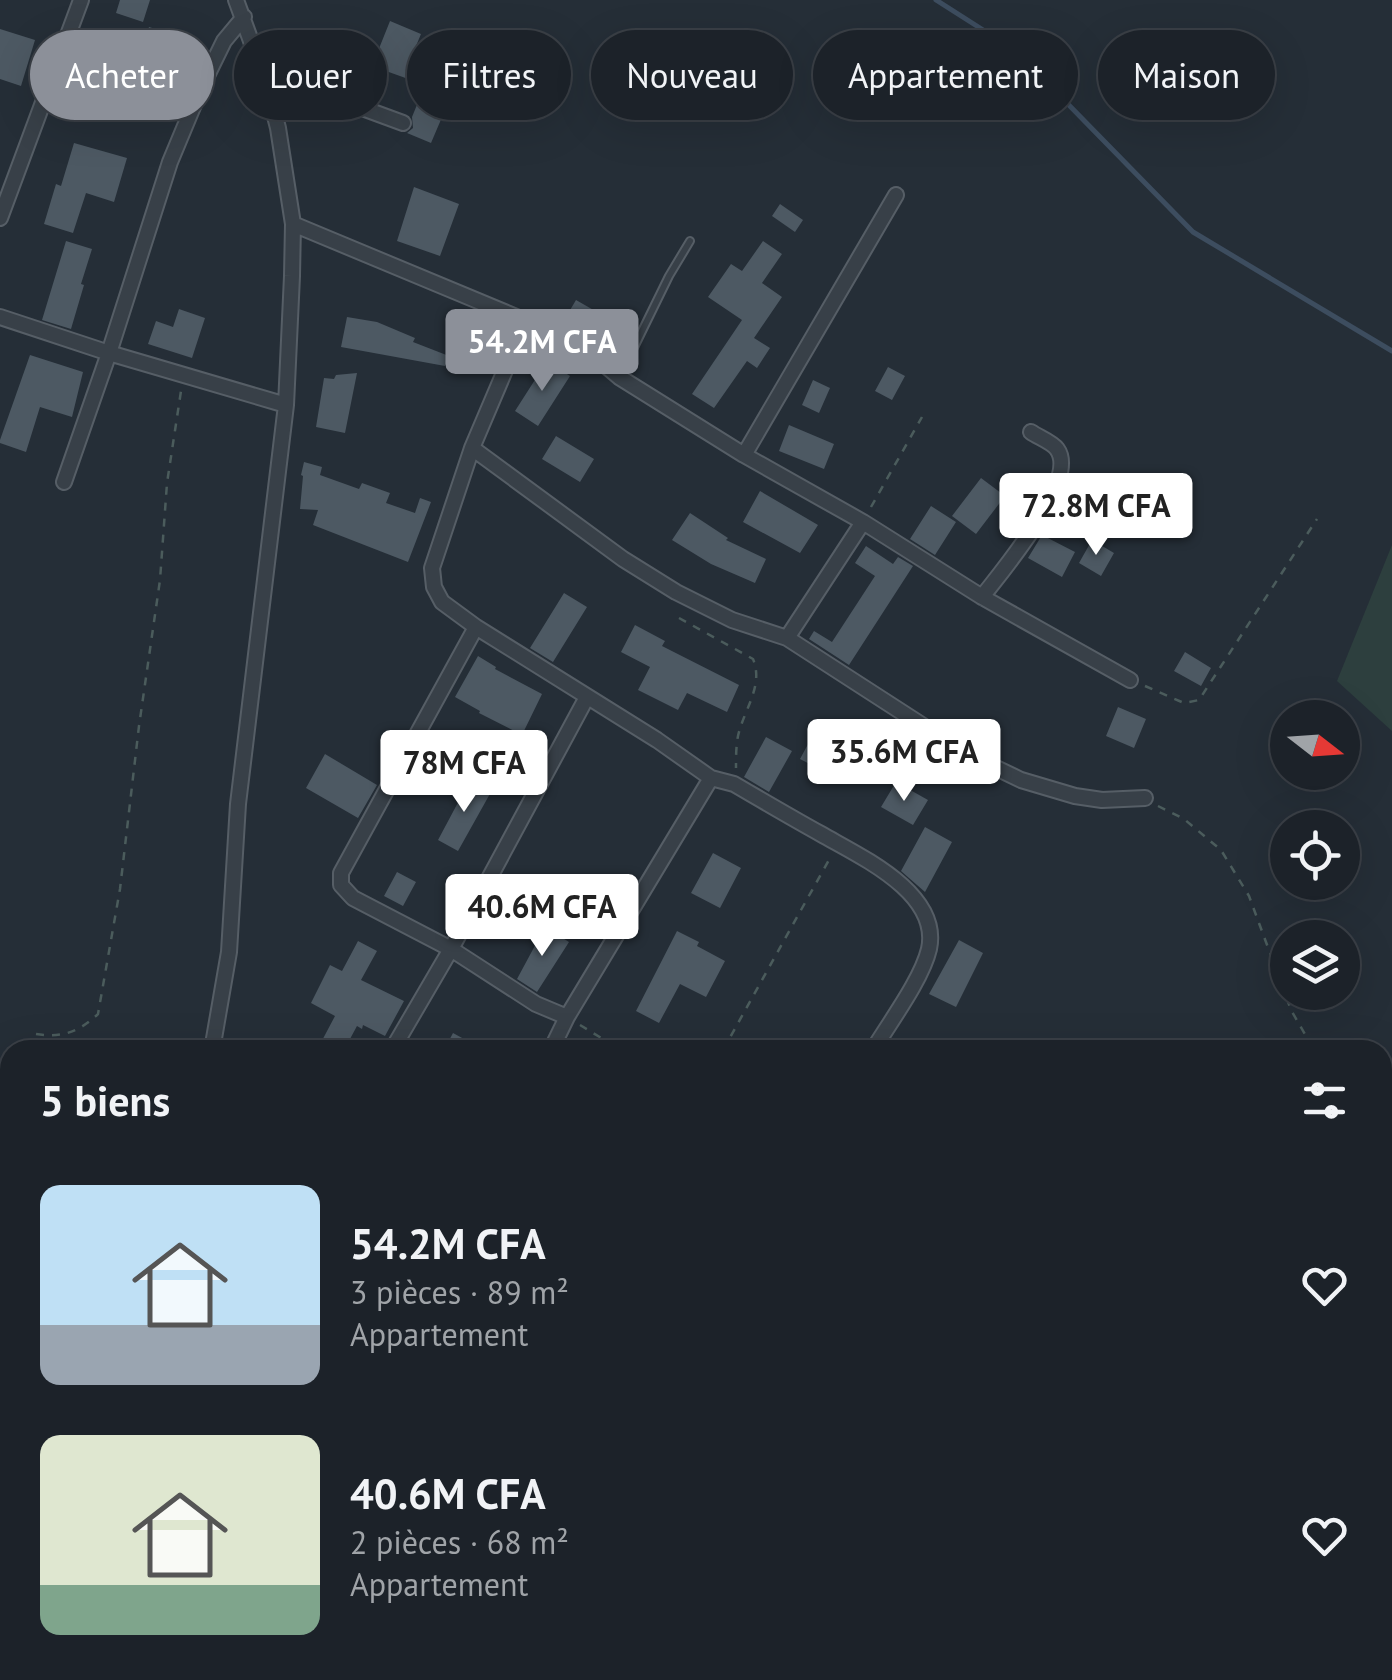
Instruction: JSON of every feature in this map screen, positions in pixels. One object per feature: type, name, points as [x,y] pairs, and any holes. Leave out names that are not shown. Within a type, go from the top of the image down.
[{"type":"street","points":[[0,218],[81,0]]},
{"type":"street","points":[[236,0],[248,30]]},
{"type":"street","points":[[64,482],[170,162],[224,41],[244,18]]},
{"type":"street","points":[[387,117],[404,123]]},
{"type":"street","points":[[214,1040],[229,952],[238,804],[286,405],[292,224],[276,120]]},
{"type":"street","points":[[744,455],[896,196]]},
{"type":"street","points":[[292,224],[586,349],[619,378],[744,455],[1130,680]]},
{"type":"street","points":[[0,317],[109,354],[286,405]]},
{"type":"street","points":[[526,321],[472,448],[432,568],[434,587],[442,602],[476,626],[711,778],[734,784],[885,871],[914,898],[930,922],[929,948],[920,971],[879,1040]]},
{"type":"street","points":[[982,597],[1030,533],[1059,480],[1062,463],[1056,448],[1030,432]]},
{"type":"street","points":[[472,448],[676,592],[732,620],[787,638],[939,737],[1020,780],[1102,800],[1145,798]]},
{"type":"street","points":[[787,638],[863,522]]},
{"type":"street","points":[[476,626],[341,873],[341,885],[353,898],[452,949],[536,1004],[566,1017]]},
{"type":"street","points":[[398,1040],[452,949],[587,697]]},
{"type":"street","points":[[556,1040],[711,778]]},
{"type":"lane","points":[[619,378],[690,242]]},
{"type":"path","points":[[36,1034],[53,1036],[84,1027],[98,1014],[120,889],[183,375]]},
{"type":"path","points":[[863,522],[922,417]]},
{"type":"path","points":[[1130,680],[1184,703],[1199,700],[1318,519]]},
{"type":"path","points":[[679,618],[753,659],[758,672],[738,736],[734,784]]},
{"type":"path","points":[[1145,798],[1184,819],[1220,850],[1249,896],[1292,1010],[1308,1040]]},
{"type":"path","points":[[729,1040],[838,844]]},
{"type":"path","points":[[566,1017],[604,1040]]},
{"type":"shaded area","points":[[1392,545],[1392,731],[1337,681]]},
{"type":"building","points":[[120,0],[150,0],[143,22],[116,13]]},
{"type":"building","points":[[390,21],[411,30],[407,30],[407,79],[387,71],[386,30]]},
{"type":"building","points":[[0,29],[30,38],[30,56],[21,86],[0,79]]},
{"type":"building","points":[[412,120],[441,120],[431,143],[407,133],[413,128]]},
{"type":"building","points":[[74,143],[127,158],[114,202],[86,193],[73,233],[44,224]]},
{"type":"building","points":[[414,187],[459,204],[440,256],[397,241]]},
{"type":"building","points":[[780,204],[803,220],[795,232],[772,216]]},
{"type":"building","points":[[66,241],[92,249],[71,329],[42,320]]},
{"type":"building","points":[[763,241],[782,254],[762,283],[782,297],[754,338],[770,348],[757,368],[747,361],[714,408],[692,394],[742,320],[708,297],[731,264],[742,271]]},
{"type":"building","points":[[576,300],[625,328],[613,350],[563,322]]},
{"type":"building","points":[[179,309],[205,318],[192,358],[148,344],[156,321],[173,327]]},
{"type":"building","points":[[347,317],[377,322],[415,338],[413,342],[449,356],[445,366],[341,347]]},
{"type":"building","points":[[30,355],[83,372],[72,417],[40,407],[26,452],[0,440]]},
{"type":"building","points":[[547,361],[570,376],[538,426],[515,411]]},
{"type":"building","points":[[888,367],[905,376],[892,400],[875,391]]},
{"type":"building","points":[[357,373],[345,433],[316,427],[324,378]]},
{"type":"building","points":[[813,380],[830,388],[819,413],[802,405]]},
{"type":"building","points":[[789,425],[834,444],[824,469],[779,451]]},
{"type":"building","points":[[556,436],[594,459],[580,482],[542,459]]},
{"type":"building","points":[[304,462],[322,467],[320,475],[359,489],[362,483],[390,493],[386,503],[415,513],[420,498],[431,502],[408,562],[313,525],[318,510],[300,509]]},
{"type":"building","points":[[981,478],[1005,496],[976,534],[952,516]]},
{"type":"building","points":[[760,491],[818,525],[800,553],[743,522]]},
{"type":"building","points":[[931,506],[956,522],[935,555],[910,539]]},
{"type":"building","points":[[690,513],[726,540],[766,559],[755,583],[711,564],[672,540]]},
{"type":"building","points":[[1042,535],[1075,552],[1062,577],[1028,558]]},
{"type":"building","points":[[1092,540],[1114,553],[1101,576],[1079,563]]},
{"type":"building","points":[[866,546],[893,564],[898,557],[913,566],[849,665],[809,639],[814,631],[832,642],[875,576],[855,563]]},
{"type":"building","points":[[564,593],[587,607],[553,662],[530,648]]},
{"type":"building","points":[[635,625],[665,641],[662,646],[739,685],[727,712],[687,693],[678,710],[638,690],[650,667],[621,652]]},
{"type":"building","points":[[1185,652],[1211,668],[1201,686],[1174,671]]},
{"type":"building","points":[[478,656],[542,694],[522,735],[455,697]]},
{"type":"building","points":[[1118,707],[1146,719],[1134,748],[1106,736]]},
{"type":"building","points":[[814,733],[841,748],[827,773],[800,759]]},
{"type":"building","points":[[766,737],[792,751],[769,792],[744,777]]},
{"type":"building","points":[[325,754],[377,785],[358,818],[306,788]]},
{"type":"building","points":[[470,780],[491,792],[458,851],[438,840]]},
{"type":"building","points":[[896,782],[928,800],[913,825],[881,807]]},
{"type":"building","points":[[925,827],[952,842],[925,892],[901,871]]},
{"type":"building","points":[[713,853],[741,868],[720,908],[691,893]]},
{"type":"building","points":[[397,872],[416,882],[403,906],[384,896]]},
{"type":"building","points":[[545,927],[569,942],[537,992],[517,979]]},
{"type":"building","points":[[677,931],[725,961],[706,997],[680,984],[659,1023],[636,1011]]},
{"type":"building","points":[[959,940],[983,953],[956,1007],[929,994]]},
{"type":"building","points":[[358,941],[377,951],[361,980],[404,1001],[385,1036],[363,1025],[362,1029],[357,1026],[349,1040],[322,1040],[335,1016],[311,1003],[330,965],[342,971]]},
{"type":"waterway","points":[[936,0],[1016,51],[1193,232],[1392,351]]}]
